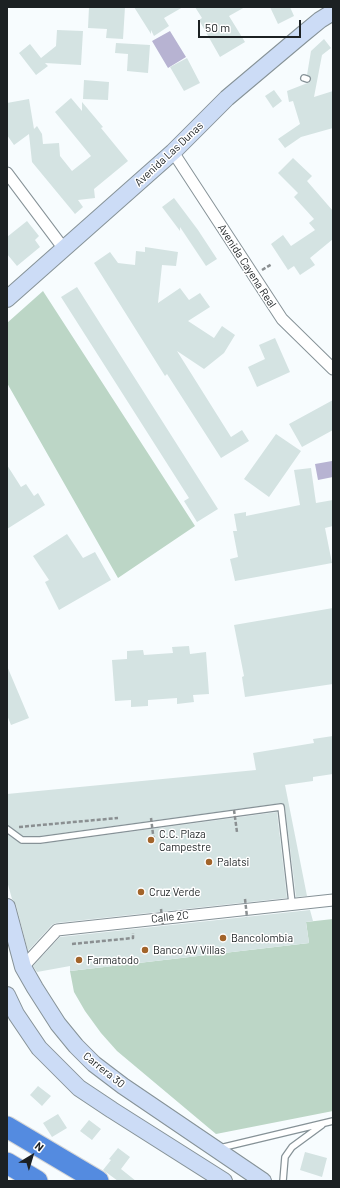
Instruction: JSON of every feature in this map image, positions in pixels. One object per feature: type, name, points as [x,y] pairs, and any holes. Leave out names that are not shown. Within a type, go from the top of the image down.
[{"type":"highway","points":[[7,1120],[11,1126],[42,1148]]},
{"type":"highway","points":[[7,1127],[98,1181]]},
{"type":"highway","points":[[7,1163],[37,1181]]},
{"type":"main road","name":"Avenida Las Dunas","points":[[7,298],[173,152],[227,98],[308,29],[333,12]]},
{"type":"main road","name":"Carrera 30","points":[[7,907],[23,967],[34,988],[58,1024],[76,1046],[94,1064],[123,1086],[263,1181]]},
{"type":"main road","points":[[7,995],[16,1014],[38,1048],[79,1088],[224,1181]]},
{"type":"street","name":"Avenida Cayena Real","points":[[173,152],[282,318],[333,369]]},
{"type":"street","points":[[7,173],[64,249]]},
{"type":"street","name":"Calle 2C","points":[[23,967],[56,930],[292,903],[333,900]]},
{"type":"lane","points":[[7,829],[22,840],[40,840],[280,807],[292,903]]},
{"type":"lane","points":[[215,1149],[333,1121]]},
{"type":"lane","points":[[283,1181],[285,1157],[292,1147],[324,1123]]},
{"type":"path","points":[[234,810],[237,832]]},
{"type":"path","points":[[151,818],[154,842]]},
{"type":"path","points":[[245,899],[247,917]]},
{"type":"path","points":[[161,909],[163,926]]},
{"type":"green space","points":[[43,291],[195,526],[118,578],[7,383],[7,323]]},
{"type":"green space","points":[[333,919],[333,1111],[216,1134],[117,1051],[101,1033],[85,1011],[74,992],[70,971],[309,943],[306,922]]},
{"type":"shaded area","points":[[170,31],[186,57],[168,68],[152,41]]},
{"type":"shaded area","points":[[332,461],[333,477],[318,480],[315,464]]},
{"type":"building","points":[[89,7],[125,7],[123,39],[106,38],[107,29],[88,28]]},
{"type":"building","points":[[134,7],[183,7],[164,18],[169,26],[154,36],[151,30],[151,34]]},
{"type":"building","points":[[195,7],[245,7],[229,16],[245,42],[220,57],[199,20],[202,18]]},
{"type":"building","points":[[270,7],[290,7],[294,16],[278,24]]},
{"type":"building","points":[[57,30],[83,31],[81,65],[45,63],[48,66],[36,75],[19,53],[30,44],[41,58],[56,46]]},
{"type":"building","points":[[324,39],[331,48],[322,55],[314,97],[333,91],[333,128],[301,137],[285,148],[278,139],[300,124],[293,101],[289,102],[287,91],[310,82],[311,78],[307,75],[311,51]]},
{"type":"building","points":[[116,43],[150,45],[148,73],[127,71],[128,54],[115,53]]},
{"type":"building","points":[[187,58],[200,83],[184,91],[170,67]]},
{"type":"building","points":[[84,80],[109,82],[108,100],[83,99]]},
{"type":"building","points":[[274,90],[282,101],[273,108],[265,96]]},
{"type":"building","points":[[71,98],[82,111],[82,102],[128,161],[94,189],[95,198],[78,200],[83,207],[75,214],[32,162],[29,134],[14,145],[7,135],[7,103],[29,99],[34,129],[37,126],[42,134],[43,144],[59,143],[60,156],[72,171],[91,156],[55,112]]},
{"type":"building","points":[[293,158],[312,176],[307,181],[333,211],[333,239],[310,258],[315,265],[300,275],[294,266],[288,270],[271,244],[283,235],[291,246],[315,230],[309,223],[314,219],[294,197],[298,193],[278,173]]},
{"type":"building","points":[[174,198],[217,259],[206,266],[180,227],[180,231],[162,207]]},
{"type":"building","points":[[27,221],[39,236],[35,240],[40,247],[17,266],[7,254],[7,237]]},
{"type":"building","points":[[145,247],[178,252],[176,266],[162,265],[158,303],[180,288],[189,300],[200,293],[210,307],[188,321],[214,338],[222,326],[235,335],[224,353],[204,369],[177,351],[231,437],[242,430],[249,441],[221,458],[167,374],[165,376],[94,263],[110,252],[118,263],[135,265],[136,251],[145,252]]},
{"type":"building","points":[[77,287],[218,509],[197,522],[184,501],[189,498],[61,297]]},
{"type":"building","points":[[275,338],[290,372],[257,387],[248,367],[265,359],[259,345]]},
{"type":"building","points":[[333,400],[333,430],[302,447],[289,424]]},
{"type":"building","points":[[276,434],[301,451],[269,497],[244,479]]},
{"type":"building","points":[[7,465],[21,487],[26,484],[34,496],[38,493],[45,505],[7,529]]},
{"type":"building","points":[[311,468],[316,503],[333,500],[333,526],[325,528],[332,563],[235,581],[230,559],[238,557],[233,531],[237,531],[234,514],[246,512],[246,516],[300,505],[294,470]]},
{"type":"building","points":[[67,534],[83,558],[95,552],[111,580],[59,610],[45,582],[49,580],[33,556]]},
{"type":"building","points":[[333,608],[333,684],[245,697],[242,677],[244,676],[234,625]]},
{"type":"building","points":[[189,646],[190,654],[206,652],[209,694],[193,695],[194,702],[177,704],[177,698],[148,700],[148,706],[131,707],[131,700],[115,701],[112,660],[127,659],[127,651],[143,650],[144,655],[173,653],[172,647]]},
{"type":"building","points":[[7,666],[29,718],[11,725],[7,715]]},
{"type":"building","points":[[333,736],[333,774],[313,777],[313,781],[285,785],[307,896],[296,897],[285,807],[282,803],[40,836],[23,836],[7,825],[7,794],[256,770],[253,753],[314,743],[313,739]]},
{"type":"building","points":[[277,812],[287,898],[56,923],[52,925],[28,951],[16,905],[12,899],[7,881],[7,834],[22,844],[40,844]]},
{"type":"building","points":[[310,910],[313,921],[306,922],[309,943],[70,971],[70,966],[37,972],[33,966],[60,937]]},
{"type":"building","points":[[38,1086],[51,1096],[42,1106],[30,1095]]},
{"type":"building","points":[[58,1114],[67,1128],[52,1137],[43,1123]]},
{"type":"building","points":[[89,1120],[101,1129],[92,1140],[80,1131]]},
{"type":"building","points":[[118,1148],[130,1157],[121,1169],[136,1181],[118,1181],[103,1170],[111,1160],[109,1159]]},
{"type":"building","points":[[305,1152],[327,1158],[322,1177],[300,1170]]},
{"type":"place","name":"C.C. Plaza Campestre","points":[[151,840]]},
{"type":"place","name":"Palatsi","points":[[209,862]]},
{"type":"place","name":"Cruz Verde","points":[[141,892]]},
{"type":"place","name":"Bancolombia","points":[[223,938]]},
{"type":"place","name":"Banco AV Villas","points":[[145,950]]},
{"type":"place","name":"Farmatodo","points":[[79,960]]}]
